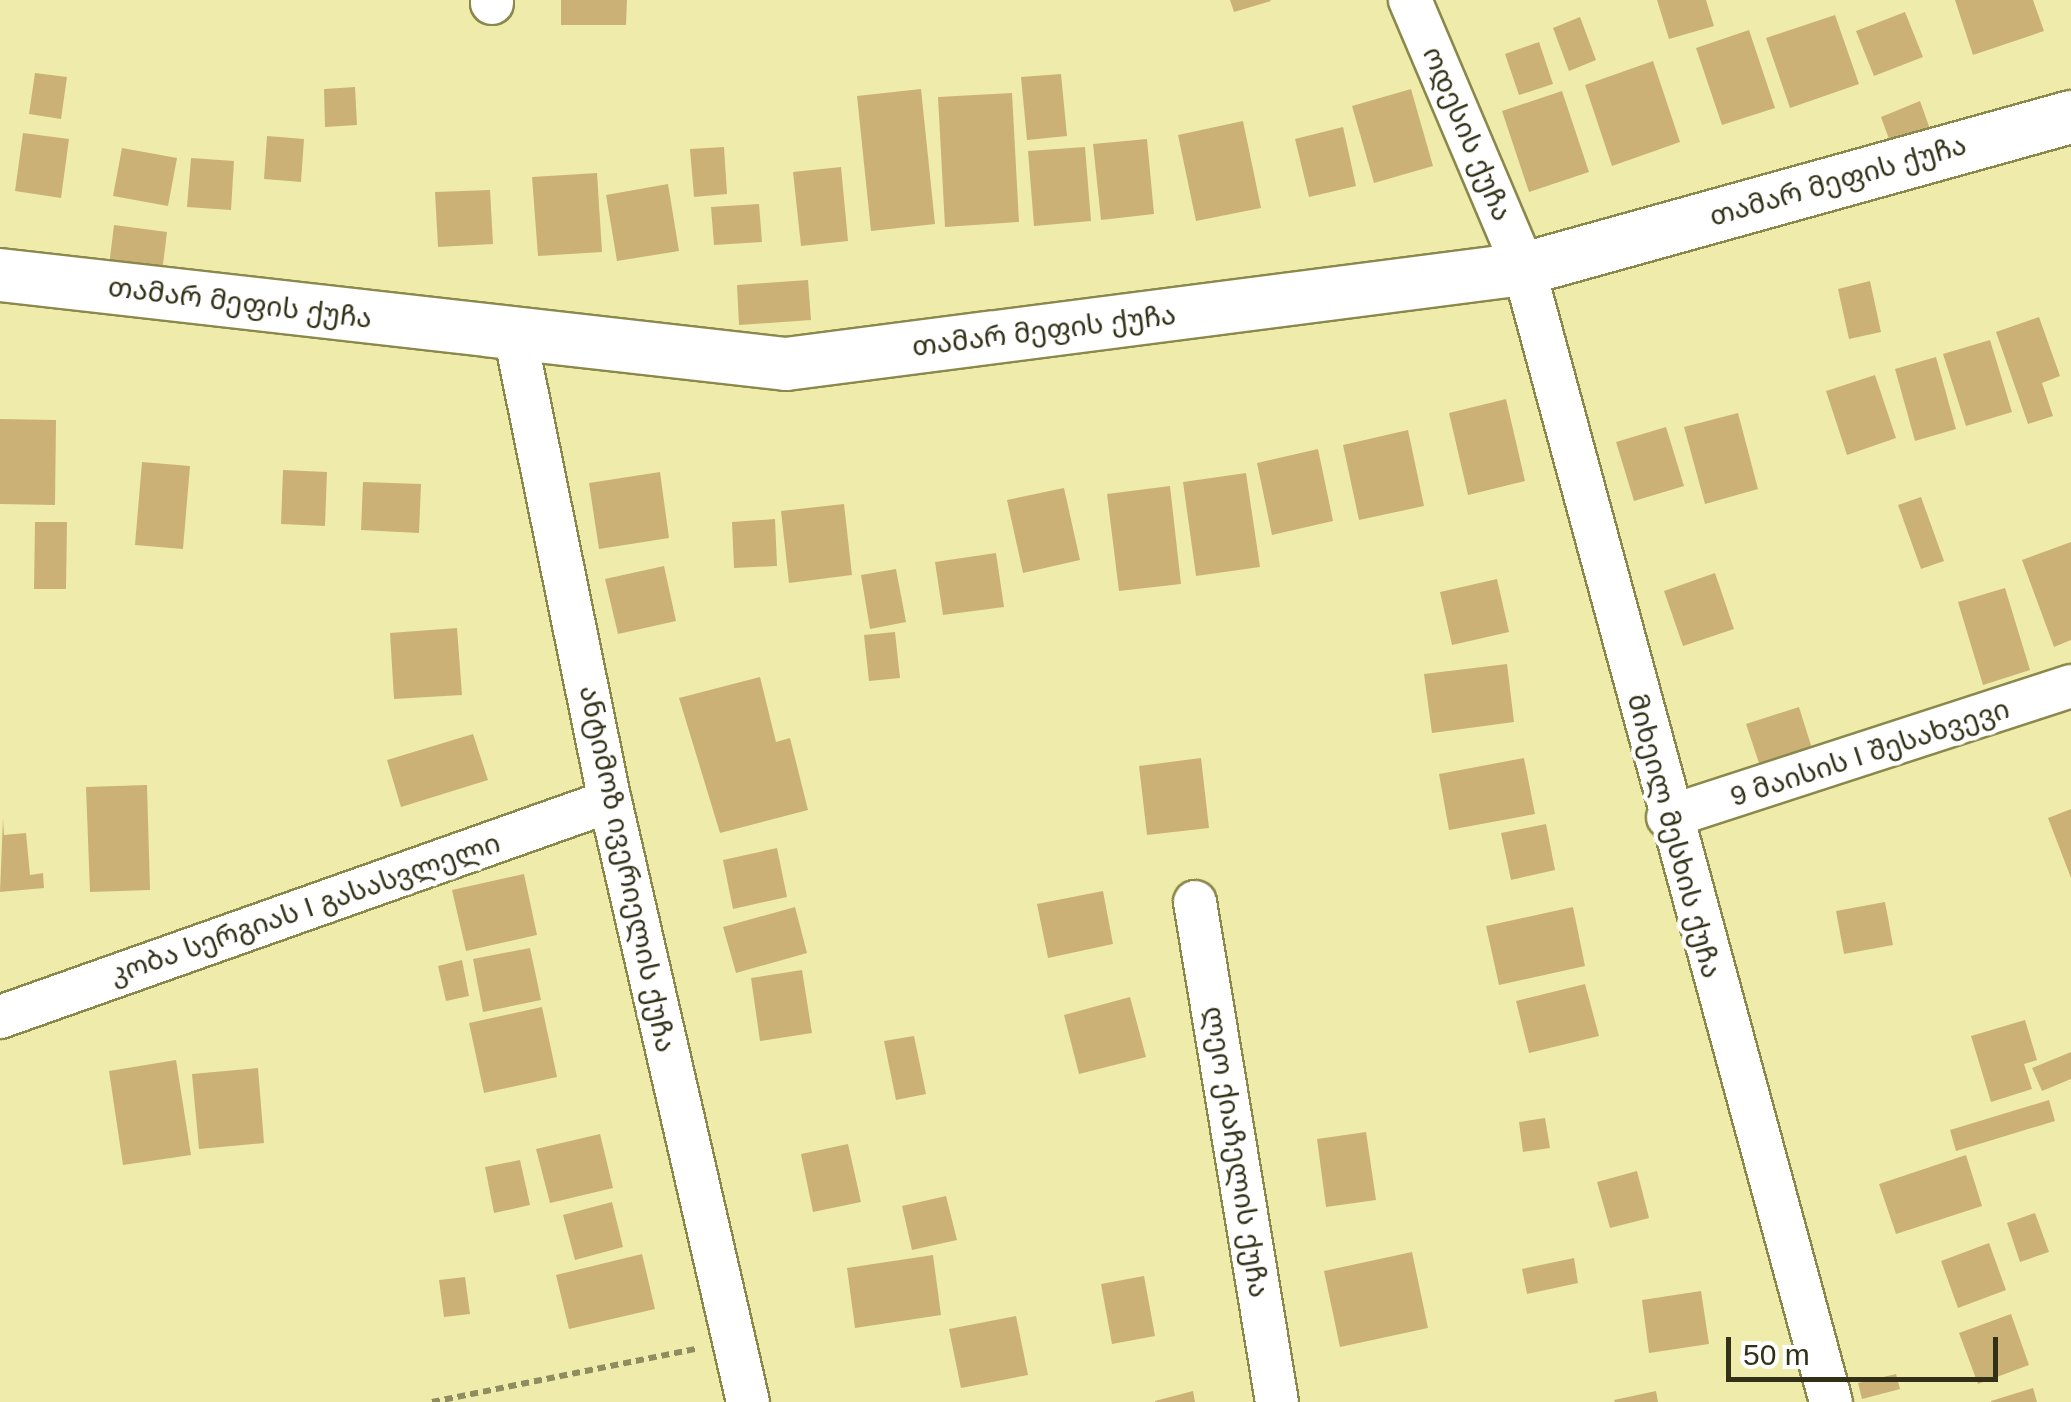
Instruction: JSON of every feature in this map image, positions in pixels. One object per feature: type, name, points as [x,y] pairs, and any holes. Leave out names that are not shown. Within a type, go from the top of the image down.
[{"type":"street","name":"ოდესის ქუჩა","points":[[1410,0],[1524,269]]},
{"type":"street","name":"თამარ მეფის ქუჩა","points":[[0,275],[786,364],[1524,269],[2071,117]]},
{"type":"street","name":"მიხეილ მესხის ქუჩა","points":[[1524,269],[1668,817],[1831,1402]]},
{"type":"street","name":"ანტიმოზ ივერიელის ქუჩა","points":[[515,335],[610,801],[748,1402]]},
{"type":"street","name":"9 მაისის I შესახვევი","points":[[1668,817],[2071,686]]},
{"type":"street","name":"კობა სერგიას I გასასვლელი","points":[[0,1017],[610,801]]},
{"type":"street","name":"ლეო ქიაჩელის ქუჩა","points":[[1196,902],[1277,1402]]},
{"type":"path","points":[[432,1402],[734,1341]]},
{"type":"building","points":[[561,0],[627,0],[626,25],[561,25]]},
{"type":"building","points":[[1230,0],[1270,0],[1271,1],[1234,12]]},
{"type":"building","points":[[1657,0],[1706,0],[1714,26],[1669,39]]},
{"type":"building","points":[[1955,0],[2033,0],[2044,31],[1973,55]]},
{"type":"building","points":[[1905,12],[1923,57],[1874,76],[1856,31]]},
{"type":"building","points":[[1835,15],[1859,84],[1790,108],[1766,38]]},
{"type":"building","points":[[1580,17],[1596,60],[1569,71],[1553,28]]},
{"type":"building","points":[[1749,30],[1775,108],[1722,125],[1696,48]]},
{"type":"building","points":[[1539,42],[1553,84],[1519,95],[1505,54]]},
{"type":"building","points":[[1653,61],[1680,142],[1612,166],[1585,85]]},
{"type":"building","points":[[35,73],[67,77],[61,119],[29,114]]},
{"type":"building","points":[[1061,74],[1067,136],[1027,140],[1021,77]]},
{"type":"building","points":[[355,87],[357,125],[325,127],[324,89]]},
{"type":"building","points":[[921,89],[935,224],[871,231],[857,96]]},
{"type":"building","points":[[1411,89],[1433,166],[1374,183],[1352,106]]},
{"type":"building","points":[[1562,91],[1589,172],[1529,192],[1502,111]]},
{"type":"building","points":[[1012,93],[1019,222],[945,227],[938,97]]},
{"type":"building","points":[[1920,101],[1936,146],[1897,161],[1881,117]]},
{"type":"building","points":[[1243,121],[1261,208],[1196,221],[1178,135]]},
{"type":"building","points":[[1343,127],[1356,186],[1309,197],[1295,139]]},
{"type":"building","points":[[23,133],[69,139],[61,198],[15,191]]},
{"type":"building","points":[[267,136],[304,139],[301,182],[264,179]]},
{"type":"building","points":[[1147,139],[1154,214],[1101,220],[1093,144]]},
{"type":"building","points":[[724,147],[727,194],[694,197],[690,149]]},
{"type":"building","points":[[1085,147],[1091,221],[1034,226],[1028,151]]},
{"type":"building","points":[[122,148],[177,158],[168,206],[113,196]]},
{"type":"building","points":[[191,158],[234,161],[231,210],[187,207]]},
{"type":"building","points":[[841,167],[848,241],[801,246],[793,172]]},
{"type":"building","points":[[597,173],[602,252],[538,256],[532,177]]},
{"type":"building","points":[[668,184],[679,251],[617,261],[606,195]]},
{"type":"building","points":[[490,190],[493,244],[438,247],[435,192]]},
{"type":"building","points":[[759,204],[762,242],[714,245],[711,207]]},
{"type":"building","points":[[114,225],[167,232],[162,273],[109,266]]},
{"type":"building","points":[[808,280],[811,320],[739,325],[737,285]]},
{"type":"building","points":[[1870,281],[1881,332],[1849,339],[1838,289]]},
{"type":"building","points":[[2039,317],[2060,376],[2042,383],[2053,416],[2028,424],[1996,332]]},
{"type":"building","points":[[1990,340],[2012,412],[1966,426],[1943,354]]},
{"type":"building","points":[[1936,357],[1956,429],[1915,441],[1895,369]]},
{"type":"building","points":[[1875,375],[1896,438],[1847,455],[1826,391]]},
{"type":"building","points":[[1506,399],[1525,481],[1468,495],[1449,413]]},
{"type":"building","points":[[1738,413],[1758,489],[1705,504],[1684,427]]},
{"type":"building","points":[[0,419],[56,420],[55,505],[0,504]]},
{"type":"building","points":[[1666,427],[1684,486],[1634,501],[1616,442]]},
{"type":"building","points":[[1408,430],[1424,506],[1359,520],[1343,445]]},
{"type":"building","points":[[1318,449],[1333,521],[1272,535],[1257,463]]},
{"type":"building","points":[[142,462],[190,466],[183,549],[135,545]]},
{"type":"building","points":[[283,470],[327,472],[325,526],[281,524]]},
{"type":"building","points":[[660,472],[669,538],[599,549],[589,483]]},
{"type":"building","points":[[1246,473],[1260,567],[1196,576],[1183,482]]},
{"type":"building","points":[[363,482],[421,484],[419,533],[361,530]]},
{"type":"building","points":[[1170,486],[1181,584],[1119,591],[1107,494]]},
{"type":"building","points":[[1064,488],[1080,560],[1023,573],[1007,500]]},
{"type":"building","points":[[1921,497],[1944,561],[1921,569],[1898,505]]},
{"type":"building","points":[[844,504],[852,575],[789,583],[781,511]]},
{"type":"building","points":[[775,519],[777,566],[734,568],[732,522]]},
{"type":"building","points":[[35,522],[67,522],[66,589],[34,589]]},
{"type":"building","points":[[2071,542],[2071,640],[2054,647],[2022,560]]},
{"type":"building","points":[[996,553],[1004,607],[943,615],[935,562]]},
{"type":"building","points":[[664,566],[676,621],[618,634],[605,579]]},
{"type":"building","points":[[896,569],[906,622],[870,629],[861,575]]},
{"type":"building","points":[[1715,573],[1734,629],[1683,646],[1664,591]]},
{"type":"building","points":[[1497,579],[1509,632],[1452,645],[1440,592]]},
{"type":"building","points":[[2005,588],[2030,670],[1983,685],[1958,602]]},
{"type":"building","points":[[457,628],[462,695],[394,699],[390,633]]},
{"type":"building","points":[[895,632],[900,678],[869,681],[864,635]]},
{"type":"building","points":[[1507,664],[1514,722],[1432,733],[1424,674]]},
{"type":"building","points":[[760,677],[776,742],[790,738],[808,810],[720,833],[679,698]]},
{"type":"building","points":[[1799,707],[1814,755],[1762,772],[1746,724]]},
{"type":"building","points":[[473,734],[488,780],[401,807],[387,760]]},
{"type":"building","points":[[1201,758],[1209,828],[1147,835],[1139,766]]},
{"type":"building","points":[[1524,758],[1535,814],[1449,830],[1439,774]]},
{"type":"building","points":[[147,785],[150,890],[90,892],[86,787]]},
{"type":"building","points":[[2071,809],[2071,878],[2048,818]]},
{"type":"building","points":[[3,818],[4,835],[26,833],[30,875],[43,873],[44,888],[0,892]]},
{"type":"building","points":[[1546,824],[1555,870],[1511,880],[1501,833]]},
{"type":"building","points":[[777,848],[787,897],[733,909],[723,860]]},
{"type":"building","points":[[524,874],[537,935],[466,951],[452,890]]},
{"type":"building","points":[[1103,891],[1113,944],[1048,958],[1037,904]]},
{"type":"building","points":[[1885,902],[1893,945],[1844,954],[1836,911]]},
{"type":"building","points":[[795,907],[807,953],[736,973],[723,927]]},
{"type":"building","points":[[1573,907],[1585,966],[1499,985],[1486,926]]},
{"type":"building","points":[[530,948],[541,1000],[483,1012],[473,959]]},
{"type":"building","points":[[462,960],[469,996],[446,1001],[438,966]]},
{"type":"building","points":[[802,970],[812,1033],[760,1041],[751,978]]},
{"type":"building","points":[[1585,984],[1599,1036],[1529,1053],[1516,1001]]},
{"type":"building","points":[[1130,997],[1146,1057],[1079,1074],[1064,1015]]},
{"type":"building","points":[[542,1007],[557,1077],[484,1093],[469,1023]]},
{"type":"building","points":[[2025,1020],[2037,1060],[2024,1064],[2032,1089],[1991,1102],[1971,1036]]},
{"type":"building","points":[[914,1036],[926,1094],[896,1100],[884,1041]]},
{"type":"building","points":[[2071,1052],[2071,1079],[2042,1091],[2032,1068]]},
{"type":"building","points":[[176,1060],[191,1155],[123,1165],[109,1071]]},
{"type":"building","points":[[258,1068],[264,1143],[199,1149],[192,1074]]},
{"type":"building","points":[[2049,1100],[2055,1121],[1956,1151],[1950,1130]]},
{"type":"building","points":[[1545,1118],[1550,1148],[1523,1152],[1519,1122]]},
{"type":"building","points":[[1366,1132],[1376,1200],[1326,1207],[1317,1139]]},
{"type":"building","points":[[600,1134],[613,1188],[550,1203],[536,1149]]},
{"type":"building","points":[[848,1144],[861,1202],[813,1212],[801,1154]]},
{"type":"building","points":[[1966,1155],[1982,1206],[1896,1234],[1879,1184]]},
{"type":"building","points":[[520,1160],[530,1205],[494,1213],[485,1167]]},
{"type":"building","points":[[1637,1171],[1649,1218],[1610,1228],[1597,1182]]},
{"type":"building","points":[[946,1196],[957,1240],[912,1250],[902,1206]]},
{"type":"building","points":[[612,1202],[623,1247],[575,1260],[563,1215]]},
{"type":"building","points":[[2035,1213],[2049,1252],[2020,1262],[2007,1223]]},
{"type":"building","points":[[1989,1243],[2006,1290],[1958,1308],[1941,1261]]},
{"type":"building","points":[[1412,1252],[1428,1328],[1340,1347],[1324,1271]]},
{"type":"building","points":[[642,1254],[655,1309],[569,1329],[556,1275]]},
{"type":"building","points":[[933,1255],[941,1315],[855,1328],[847,1268]]},
{"type":"building","points":[[1574,1258],[1578,1283],[1527,1294],[1522,1269]]},
{"type":"building","points":[[1144,1276],[1155,1336],[1112,1344],[1101,1284]]},
{"type":"building","points":[[465,1277],[470,1314],[444,1317],[439,1280]]},
{"type":"building","points":[[1701,1291],[1709,1344],[1649,1353],[1642,1300]]},
{"type":"building","points":[[2011,1314],[2029,1365],[1978,1384],[1959,1333]]},
{"type":"building","points":[[1016,1316],[1028,1375],[961,1388],[949,1329]]},
{"type":"building","points":[[1896,1374],[1900,1389],[1862,1399],[1858,1383]]},
{"type":"building","points":[[2033,1388],[2037,1402],[1991,1402],[1991,1401]]},
{"type":"building","points":[[1193,1391],[1195,1402],[1155,1402],[1155,1401]]},
{"type":"building","points":[[1656,1391],[1658,1402],[1614,1400]]}]
